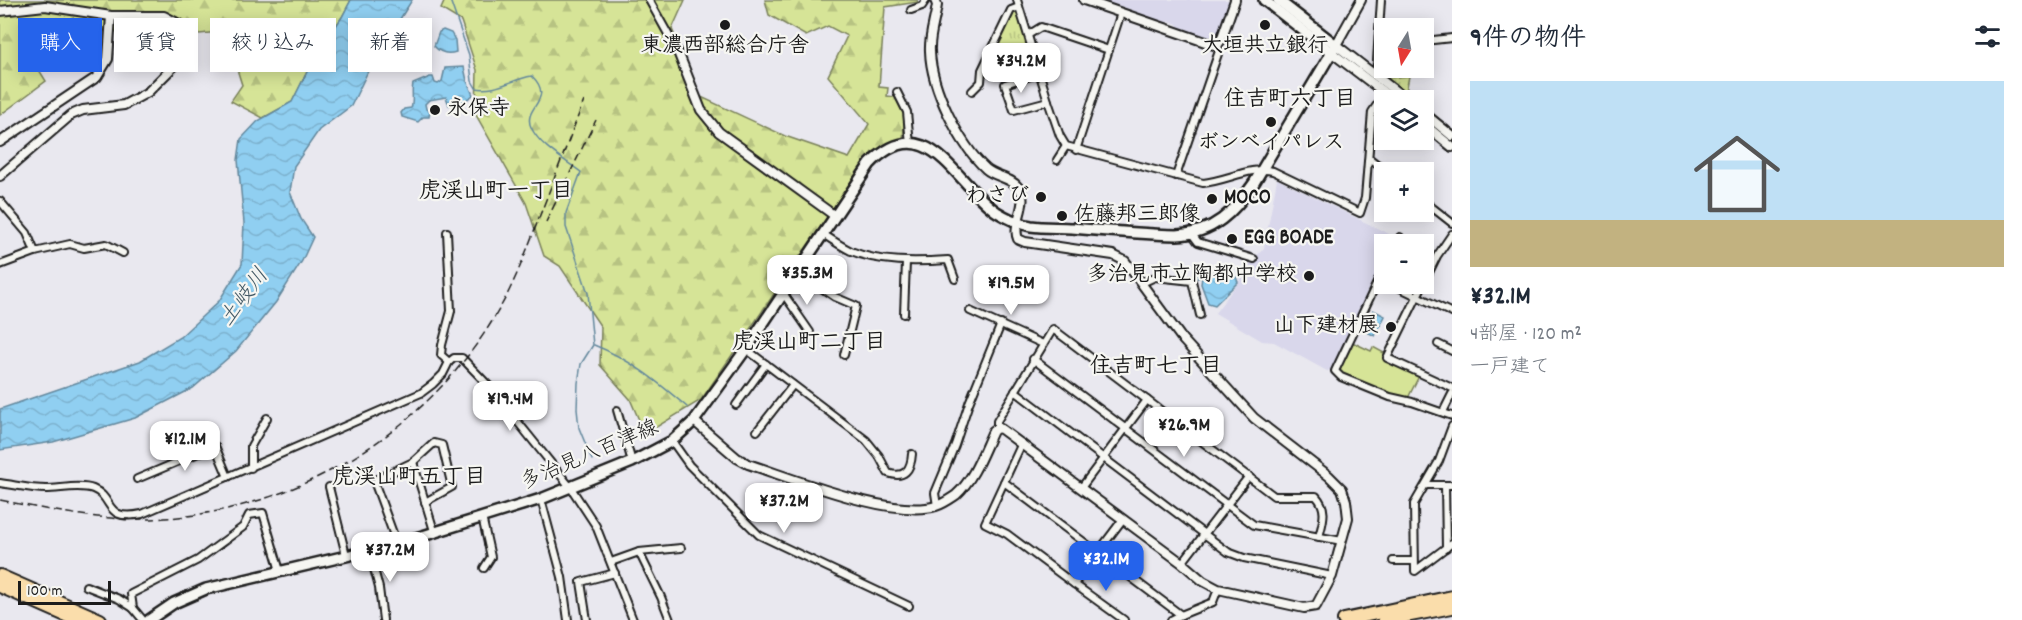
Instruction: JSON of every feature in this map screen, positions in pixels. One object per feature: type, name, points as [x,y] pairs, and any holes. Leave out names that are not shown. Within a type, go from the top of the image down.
[{"type":"highway","points":[[0,576],[100,620]]},
{"type":"highway","points":[[0,586],[77,620]]},
{"type":"highway","points":[[1344,620],[1452,597]]},
{"type":"highway","points":[[1384,620],[1452,607]]},
{"type":"main road","points":[[1263,0],[1334,49]]},
{"type":"main road","points":[[1278,0],[1334,49]]},
{"type":"main road","points":[[910,144],[931,149],[944,159],[996,212],[1031,226],[1148,234],[1192,234],[1227,216],[1241,201],[1334,49]]},
{"type":"main road","name":"多治見八百津線","points":[[149,620],[188,595],[206,589],[435,534],[540,499],[632,462],[672,441],[694,421],[746,349],[870,164],[881,152],[910,144]]},
{"type":"street","points":[[649,0],[678,52],[701,110],[719,132],[835,216]]},
{"type":"street","points":[[911,10],[922,6],[926,0]]},
{"type":"street","points":[[935,0],[937,6],[930,52],[938,91],[957,132],[987,169],[1018,187],[1023,198],[1015,232],[1018,239],[1113,255],[1125,261],[1183,340],[1254,418],[1329,476],[1342,489],[1348,518],[1332,576],[1316,606],[1304,608],[1218,589],[1203,581],[1123,519],[1003,430],[997,428]]},
{"type":"street","points":[[1084,0],[1214,45],[1218,44]]},
{"type":"street","points":[[1176,176],[1219,51],[1218,44],[1235,0]]},
{"type":"street","points":[[1334,49],[1361,0]]},
{"type":"street","points":[[1381,0],[1381,18]]},
{"type":"street","points":[[972,91],[981,82],[982,70],[1011,10],[1018,3],[1048,101],[1060,136],[1066,146],[1203,183],[1216,182],[1262,169],[1273,171],[1360,213],[1365,198],[1374,109]]},
{"type":"street","points":[[0,11],[45,6],[111,16],[158,15],[179,24],[185,37],[185,50],[182,58],[148,92],[124,105],[82,110],[71,115],[0,176]]},
{"type":"street","points":[[1076,150],[1121,13]]},
{"type":"street","points":[[0,142],[97,77],[108,59],[111,16]]},
{"type":"street","points":[[1029,35],[1041,27],[1109,50]]},
{"type":"street","points":[[1434,40],[1452,38]]},
{"type":"street","points":[[1334,49],[1374,75]]},
{"type":"street","points":[[1334,49],[1382,90]]},
{"type":"street","points":[[1040,73],[1005,84],[1014,110],[1048,101]]},
{"type":"street","points":[[1379,78],[1394,90]]},
{"type":"street","points":[[897,92],[907,112],[910,144]]},
{"type":"street","points":[[1434,122],[1452,136]]},
{"type":"street","points":[[1434,132],[1452,147]]},
{"type":"street","points":[[1057,160],[1066,146]]},
{"type":"street","points":[[1369,158],[1374,162]]},
{"type":"street","points":[[0,201],[27,234],[36,252]]},
{"type":"street","points":[[1434,209],[1452,223]]},
{"type":"street","points":[[447,232],[451,310],[441,355],[450,362]]},
{"type":"street","points":[[823,234],[852,251],[906,262],[948,260],[955,279]]},
{"type":"street","points":[[1192,234],[1198,242],[1254,259]]},
{"type":"street","points":[[1452,234],[1437,256],[1387,358],[1452,388]]},
{"type":"street","points":[[0,265],[36,252],[70,244],[84,248],[106,244],[123,253]]},
{"type":"street","points":[[904,314],[906,262]]},
{"type":"street","points":[[798,272],[835,297],[856,306],[844,355]]},
{"type":"street","points":[[1142,283],[1155,277],[1192,281],[1200,315]]},
{"type":"street","points":[[783,293],[810,332]]},
{"type":"street","points":[[1374,294],[1335,371],[1341,377],[1390,397],[1452,416]]},
{"type":"street","points":[[1414,294],[1452,313]]},
{"type":"street","points":[[970,311],[1042,344]]},
{"type":"street","points":[[937,506],[935,493],[1001,324]]},
{"type":"street","points":[[694,421],[737,458],[748,464],[872,504],[903,508],[937,506],[947,501],[963,487],[993,431],[997,428],[997,421],[1053,328],[1274,496],[1316,496],[1319,498],[1325,514],[1319,537]]},
{"type":"street","points":[[1438,344],[1452,351]]},
{"type":"street","points":[[746,349],[866,440],[879,456],[888,473],[896,477],[903,474],[912,464],[912,454]]},
{"type":"street","points":[[0,483],[44,489],[90,488],[99,492],[116,514],[134,516],[142,514],[421,393],[443,374],[454,358],[462,358],[488,385],[571,488],[596,526],[633,620]]},
{"type":"street","points":[[1033,359],[1254,525],[1342,541]]},
{"type":"street","points":[[736,405],[766,364]]},
{"type":"street","points":[[757,431],[793,385]]},
{"type":"street","points":[[1015,391],[1228,552],[1244,558],[1332,576]]},
{"type":"street","points":[[1443,412],[1452,394]]},
{"type":"street","points":[[1081,488],[1147,400]]},
{"type":"street","points":[[616,410],[632,462]]},
{"type":"street","points":[[250,468],[251,446],[267,418]]},
{"type":"street","points":[[1427,485],[1449,485],[1449,546],[1415,571],[1414,504],[1439,461],[1452,426]]},
{"type":"street","points":[[672,441],[680,455],[759,535],[909,606]]},
{"type":"street","points":[[397,544],[375,484],[377,479],[413,462],[434,443],[442,445],[452,487],[425,502]]},
{"type":"street","points":[[1022,444],[986,523],[1007,534],[1124,620]]},
{"type":"street","points":[[137,479],[215,446],[228,477]]},
{"type":"street","points":[[413,462],[435,534]]},
{"type":"street","points":[[1182,563],[1249,476]]},
{"type":"street","points":[[1004,482],[1181,615]]},
{"type":"street","points":[[329,487],[346,555]]},
{"type":"street","points":[[540,499],[562,578],[568,620]]},
{"type":"street","points":[[133,608],[131,594],[198,560],[243,527],[249,515],[263,513],[280,571]]},
{"type":"street","points":[[482,517],[491,557],[484,568]]},
{"type":"street","points":[[1074,584],[1123,519]]},
{"type":"street","points":[[611,562],[639,552],[681,549]]},
{"type":"street","points":[[369,550],[379,588],[383,620]]},
{"type":"street","points":[[639,552],[670,620]]},
{"type":"street","points":[[1394,561],[1414,561]]},
{"type":"street","points":[[587,620],[581,582],[615,573]]},
{"type":"street","points":[[86,586],[119,599],[133,608],[143,620]]},
{"type":"street","points":[[1171,620],[1213,602],[1218,589]]},
{"type":"shaded area","points":[[1099,0],[1230,0],[1217,37],[1213,39],[1179,28],[1177,24],[1170,21],[1165,23]]},
{"type":"shaded area","name":"多治見市立陶都中学校","points":[[1277,179],[1389,234],[1374,234],[1374,284],[1332,370],[1327,371],[1274,342],[1262,341],[1215,313],[1240,280],[1238,277],[1264,248]]},
{"type":"green space","points":[[0,0],[351,0],[336,26],[336,18],[210,18],[210,33],[199,34],[198,18],[114,18],[114,32],[102,30],[102,18],[18,18],[18,72],[40,72],[46,81],[0,115]]},
{"type":"green space","points":[[445,0],[685,0],[672,29],[699,96],[785,136],[849,158],[869,124],[828,76],[847,36],[828,26],[806,36],[769,15],[765,0],[917,0],[918,2],[885,7],[879,87],[888,88],[887,96],[895,97],[905,114],[903,140],[872,152],[701,400],[645,434],[630,399],[600,365],[601,327],[560,266],[544,256],[526,203],[476,115],[477,70],[461,21],[441,9]]},
{"type":"green space","points":[[1013,12],[1018,13],[1032,62],[986,75],[986,65]]},
{"type":"green space","points":[[238,72],[307,72],[292,102],[263,118],[231,101],[242,85]]},
{"type":"green space","points":[[1387,78],[1409,78],[1406,90]]},
{"type":"green space","points":[[1352,342],[1371,351],[1373,347],[1386,354],[1384,360],[1419,376],[1408,398],[1390,395],[1342,374],[1339,370]]},
{"type":"water","name":"土岐川","points":[[351,0],[412,0],[401,18],[348,18],[348,72],[368,72],[351,106],[319,130],[294,166],[290,192],[301,219],[313,237],[302,261],[276,302],[236,351],[193,388],[135,418],[53,442],[0,450],[0,409],[140,361],[180,337],[219,301],[242,264],[244,223],[238,160],[241,139],[258,121],[292,102],[307,72],[336,72],[336,26]]},
{"type":"water","points":[[443,30],[451,33],[455,40],[456,52],[444,53],[434,46],[439,32]]},
{"type":"water","points":[[464,67],[473,95],[466,100],[449,105],[446,97],[429,100],[425,104],[426,109],[430,112],[429,117],[423,117],[418,122],[402,117],[401,113],[404,109],[412,106],[413,84],[433,77],[435,83],[438,84],[442,81],[445,68]]},
{"type":"water","points":[[1200,267],[1236,277],[1238,282],[1215,305],[1208,303],[1201,284],[1202,277],[1197,278]]},
{"type":"water","points":[[1373,310],[1385,316],[1375,336],[1363,330]]},
{"type":"waterway","points":[[450,0],[469,55],[472,81],[476,88],[497,87],[532,76],[541,91],[529,120],[531,127],[546,146],[581,172],[566,213],[566,227],[588,293],[593,345],[581,364],[577,409],[579,428],[592,460]]},
{"type":"waterway","points":[[594,345],[632,364],[687,407]]},
{"type":"railway","points":[[0,500],[97,517],[130,519],[188,516],[244,505],[298,486],[350,460],[397,427],[440,389],[476,344],[507,295],[516,275],[584,101]]},
{"type":"railway","points":[[546,222],[596,120]]},
{"type":"place","name":"東濃西部総合庁舎","points":[[725,25]]},
{"type":"place","name":"大垣共立銀行","points":[[1265,25]]},
{"type":"place","name":"永保寺","points":[[435,110]]},
{"type":"place","name":"ボンベイパレス","points":[[1271,122]]},
{"type":"place","name":"わさび","points":[[1041,197]]},
{"type":"place","name":"MOCO","points":[[1212,199]]},
{"type":"place","name":"佐藤邦三郎像","points":[[1062,216]]},
{"type":"place","name":"EGG BOADE","points":[[1232,239]]},
{"type":"place","name":"多治見市立陶都中学校","points":[[1309,276]]},
{"type":"place","name":"山下建材展","points":[[1391,327]]},
{"type":"district","name":"住吉町六丁目","points":[[1290,100]]},
{"type":"district","name":"虎渓山町一丁目","points":[[496,192]]},
{"type":"district","name":"虎渓山町二丁目","points":[[809,343]]},
{"type":"district","name":"住吉町七丁目","points":[[1156,367]]},
{"type":"district","name":"虎渓山町五丁目","points":[[409,478]]}]
